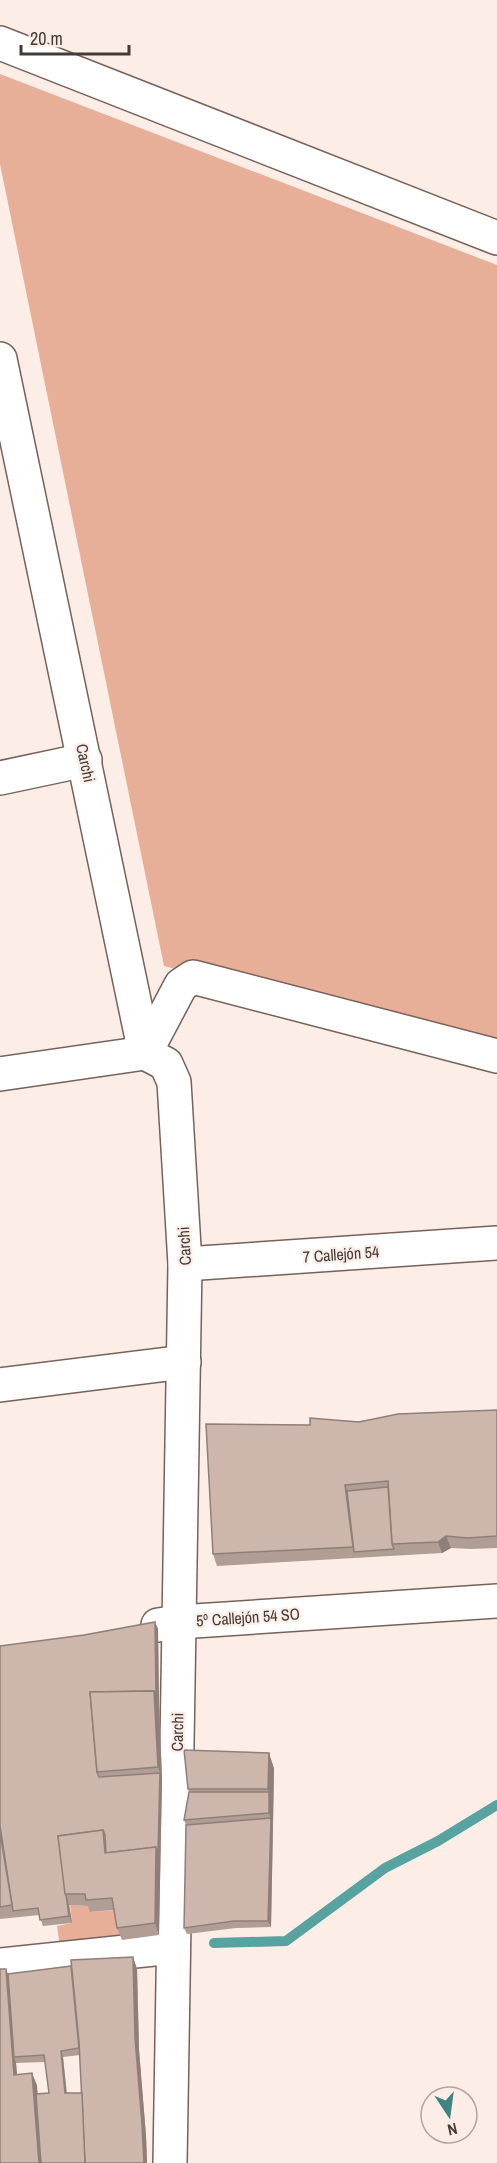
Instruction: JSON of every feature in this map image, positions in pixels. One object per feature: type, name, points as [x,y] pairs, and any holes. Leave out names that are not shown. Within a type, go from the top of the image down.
[{"type":"street","points":[[0,44],[497,238]]},
{"type":"street","name":"Carchi","points":[[0,360],[5,412],[85,760],[145,1053],[166,1064],[174,1082],[185,1264],[184,1362],[196,1436],[179,1622],[170,2163]]},
{"type":"street","points":[[0,778],[85,760]]},
{"type":"street","points":[[0,1074],[145,1053],[181,986],[193,977],[497,1056]]},
{"type":"street","name":"7 Callejón 54","points":[[185,1264],[497,1243]]},
{"type":"street","points":[[0,1384],[184,1362]]},
{"type":"street","name":"5º Callejón 54 SO","points":[[134,1629],[179,1622],[497,1601]]},
{"type":"street","points":[[0,1965],[173,1947]]},
{"type":"shaded area","points":[[0,74],[497,265],[497,1051],[164,966],[0,164]]},
{"type":"shaded area","points":[[70,1905],[89,1906],[91,1912],[117,1910],[122,1940],[60,1947],[57,1926],[72,1923]]},
{"type":"building","points":[[497,1410],[497,1536],[467,1538],[446,1536],[438,1542],[392,1544],[388,1481],[345,1485],[353,1547],[213,1554],[206,1424],[310,1425],[310,1418],[359,1422],[398,1414]]},
{"type":"building","points":[[388,1487],[394,1549],[354,1552],[347,1491]]},
{"type":"building","points":[[155,1622],[156,1696],[154,1691],[90,1692],[99,1777],[160,1773],[158,1852],[156,1847],[106,1853],[103,1830],[58,1836],[69,1916],[40,1920],[38,1908],[13,1911],[0,1826],[0,1646],[84,1635]]},
{"type":"building","points":[[154,1691],[158,1767],[97,1772],[90,1692]]},
{"type":"building","points":[[184,1750],[269,1753],[268,1789],[188,1789]]},
{"type":"building","points":[[189,1792],[269,1792],[269,1813],[184,1820]]},
{"type":"building","points":[[271,1818],[268,1921],[234,1921],[184,1928],[186,1825]]},
{"type":"building","points":[[103,1830],[105,1853],[156,1847],[155,1923],[117,1928],[112,1898],[86,1900],[85,1894],[65,1894],[58,1836]]},
{"type":"building","points":[[0,1833],[12,1905],[0,1907]]},
{"type":"building","points":[[133,1957],[135,2038],[144,2163],[85,2163],[79,2042],[71,1960]]},
{"type":"building","points":[[71,1966],[79,2048],[61,2051],[65,2093],[82,2093],[85,2163],[41,2163],[36,2094],[49,2093],[44,2055],[14,2057],[8,1974]]},
{"type":"building","points":[[0,1969],[6,1969],[14,2075],[32,2073],[39,2163],[0,2163]]},
{"type":"waterway","points":[[214,1943],[286,1941],[385,1868],[438,1841],[497,1805]]}]
